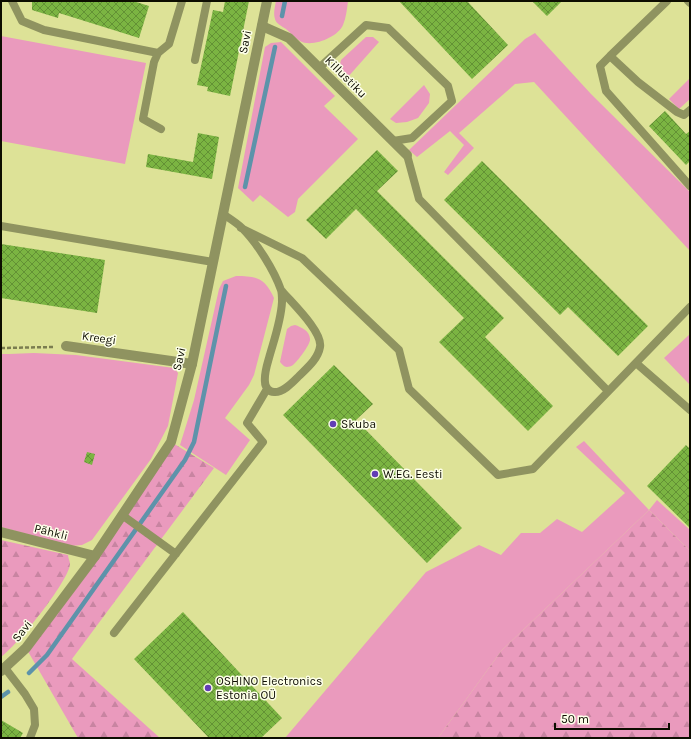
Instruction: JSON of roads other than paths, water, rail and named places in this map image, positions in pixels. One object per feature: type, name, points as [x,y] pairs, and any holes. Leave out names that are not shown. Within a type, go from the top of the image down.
[{"type":"street","name":"Savi","points":[[3,669],[26,648],[95,556],[171,442],[192,364],[267,1]]},
{"type":"street","name":"Killustiku","points":[[262,26],[289,38],[407,155]]},
{"type":"street","name":"Kreegi","points":[[66,346],[192,364]]},
{"type":"street","name":"Pähkli","points":[[1,532],[95,556]]},
{"type":"lane","points":[[12,1],[22,21],[44,30],[158,53]]},
{"type":"lane","points":[[161,129],[143,118],[154,62],[158,53],[169,44],[182,1]]},
{"type":"lane","points":[[195,60],[207,1]]},
{"type":"lane","points":[[667,1],[600,66],[606,91],[690,186]]},
{"type":"lane","points":[[319,68],[366,25],[388,28],[448,86],[452,101],[412,138],[393,142]]},
{"type":"lane","points":[[610,56],[638,82],[677,112],[684,115],[690,110]]},
{"type":"lane","points":[[407,155],[419,199],[608,391]]},
{"type":"lane","points":[[223,214],[242,228],[302,258],[399,350],[409,389],[498,475],[533,469],[690,307]]},
{"type":"lane","points":[[1,226],[213,262]]},
{"type":"lane","points":[[242,228],[256,244],[282,291],[312,325],[320,340],[320,348],[317,357],[312,364],[296,379],[281,391],[273,392],[267,389]]},
{"type":"lane","points":[[114,633],[264,442],[247,423],[267,389],[265,382],[266,372],[279,320],[282,291]]},
{"type":"lane","points":[[636,363],[690,410]]},
{"type":"lane","points":[[122,515],[176,554]]},
{"type":"lane","points":[[3,669],[25,694],[34,709],[35,725],[30,738]]},
{"type":"waterway","points":[[282,16],[285,1]]},
{"type":"waterway","points":[[245,187],[275,47]]},
{"type":"waterway","points":[[29,673],[47,655],[185,460],[194,442],[226,286]]},
{"type":"waterway","points":[[1,697],[8,692]]},
{"type":"place","name":"Skuba","points":[[333,424]]},
{"type":"place","name":"W.EG. Eesti","points":[[375,474]]},
{"type":"place","name":"OSHINO Electronics Estonia OÜ","points":[[208,688]]}]
